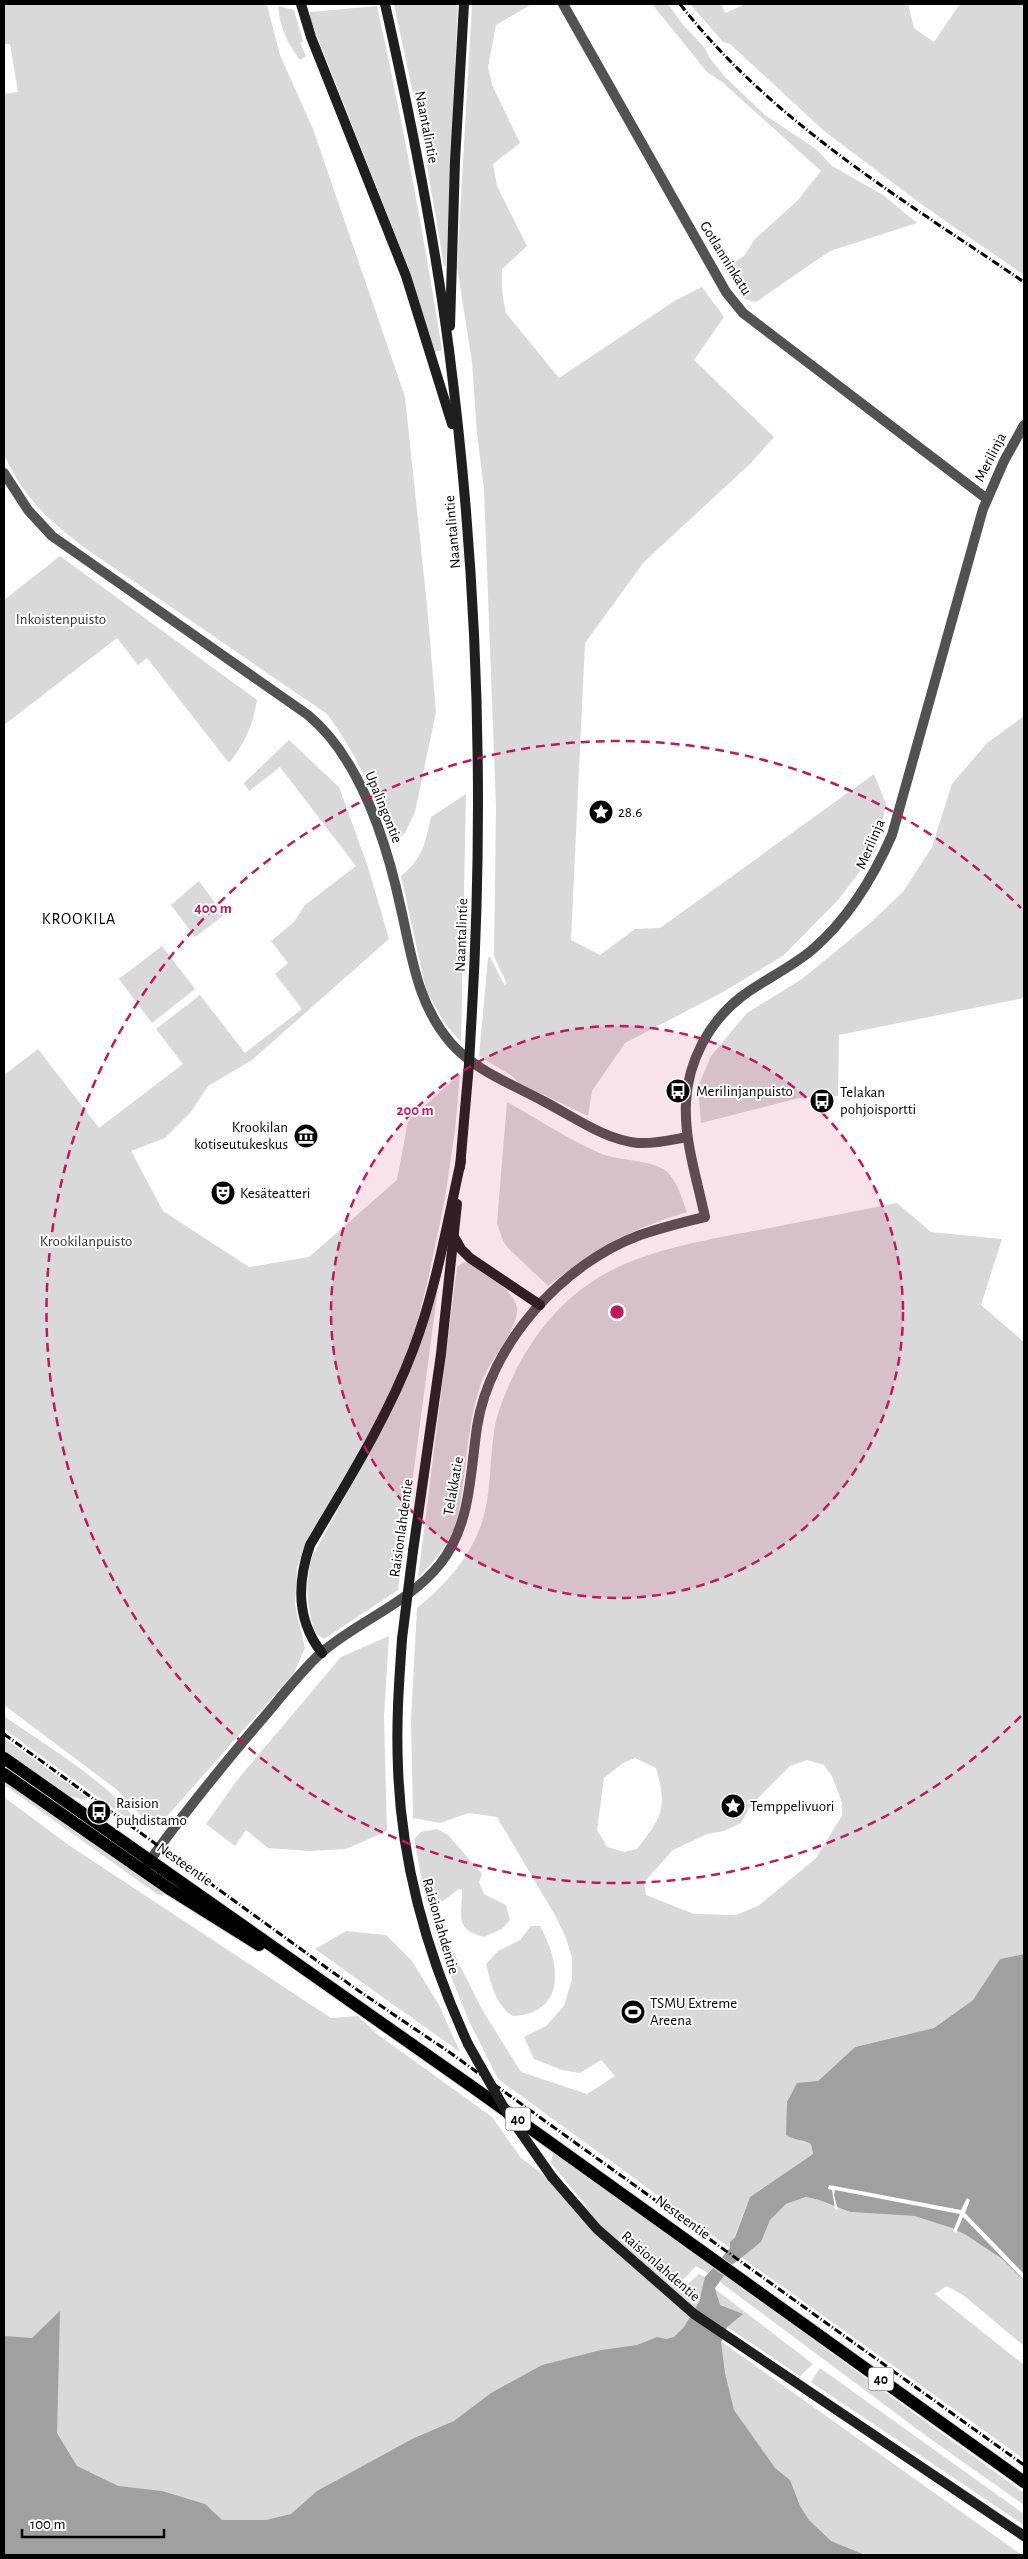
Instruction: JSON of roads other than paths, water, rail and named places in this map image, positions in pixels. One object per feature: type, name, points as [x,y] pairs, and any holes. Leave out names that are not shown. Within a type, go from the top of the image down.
[{"type":"main road","points":[[301,4],[312,38],[409,285],[460,449]]},
{"type":"main road","name":"Naantalintie","points":[[385,4],[424,188],[449,352],[470,564],[477,715],[478,927],[469,1064]]},
{"type":"main road","points":[[449,352],[455,161],[464,4]]},
{"type":"main road","name":"Raisionlahdentie","points":[[469,1064],[441,1354],[402,1639],[397,1710],[398,1768],[404,1827],[414,1892],[445,1992],[468,2044],[507,2114],[552,2177],[597,2229],[656,2283],[694,2314],[1024,2536]]},
{"type":"main road","points":[[322,1652],[312,1640],[301,1607],[300,1587],[303,1566],[310,1546],[386,1413],[414,1348],[431,1290],[461,1161]]},
{"type":"main road","points":[[453,1235],[461,1249],[470,1258],[540,1305]]},
{"type":"main road","name":"Nesteentie","points":[[4,1758],[474,2088],[1024,2482]]},
{"type":"main road","name":"Nesteentie","points":[[4,1774],[221,1923],[321,1982]]},
{"type":"street","name":"Gotlanninkatu","points":[[563,4],[713,270],[726,292],[743,313],[987,499]]},
{"type":"street","name":"Merilinja","points":[[705,1217],[687,1137],[686,1101],[689,1080],[697,1055],[711,1028],[741,997],[802,957],[829,933],[857,900],[883,856],[892,835],[913,766],[972,542],[987,499],[1024,425]]},
{"type":"street","name":"Upalingontie","points":[[4,473],[28,510],[52,536],[308,714],[331,736],[360,785],[392,869],[417,980],[426,1007],[438,1026],[461,1052],[493,1075],[615,1138],[650,1143],[687,1137]]},
{"type":"street","name":"Telakkatie","points":[[143,1871],[226,1761],[322,1652],[350,1630],[424,1581],[441,1563],[452,1546],[466,1511],[477,1427],[484,1396],[492,1375],[509,1343],[540,1305],[556,1289],[613,1248],[638,1236],[705,1217]]},
{"type":"railway","points":[[680,4],[716,46],[755,86],[797,122],[886,189],[1024,282]]},
{"type":"railway","points":[[4,1734],[356,1989],[449,2052],[1024,2465]]},
{"type":"place","name":"28.6","points":[[601,812]]},
{"type":"place","name":"Merilinjanpuisto","points":[[678,1091]]},
{"type":"place","name":"Telakan pohjoisportti","points":[[822,1101]]},
{"type":"place","name":"Krookilan kotiseutukeskus","points":[[306,1136]]},
{"type":"place","name":"Kesäteatteri","points":[[223,1193]]},
{"type":"place","name":"Temppelivuori","points":[[733,1806]]},
{"type":"place","name":"Raision puhdistamo","points":[[99,1812]]},
{"type":"place","name":"TSMU Extreme Areena","points":[[633,2012]]},
{"type":"district","name":"KROOKILA","points":[[79,918]]},
{"type":"park label","name":"Inkoistenpuisto","points":[[61,619]]},
{"type":"park label","name":"Krookilanpuisto","points":[[86,1241]]}]
